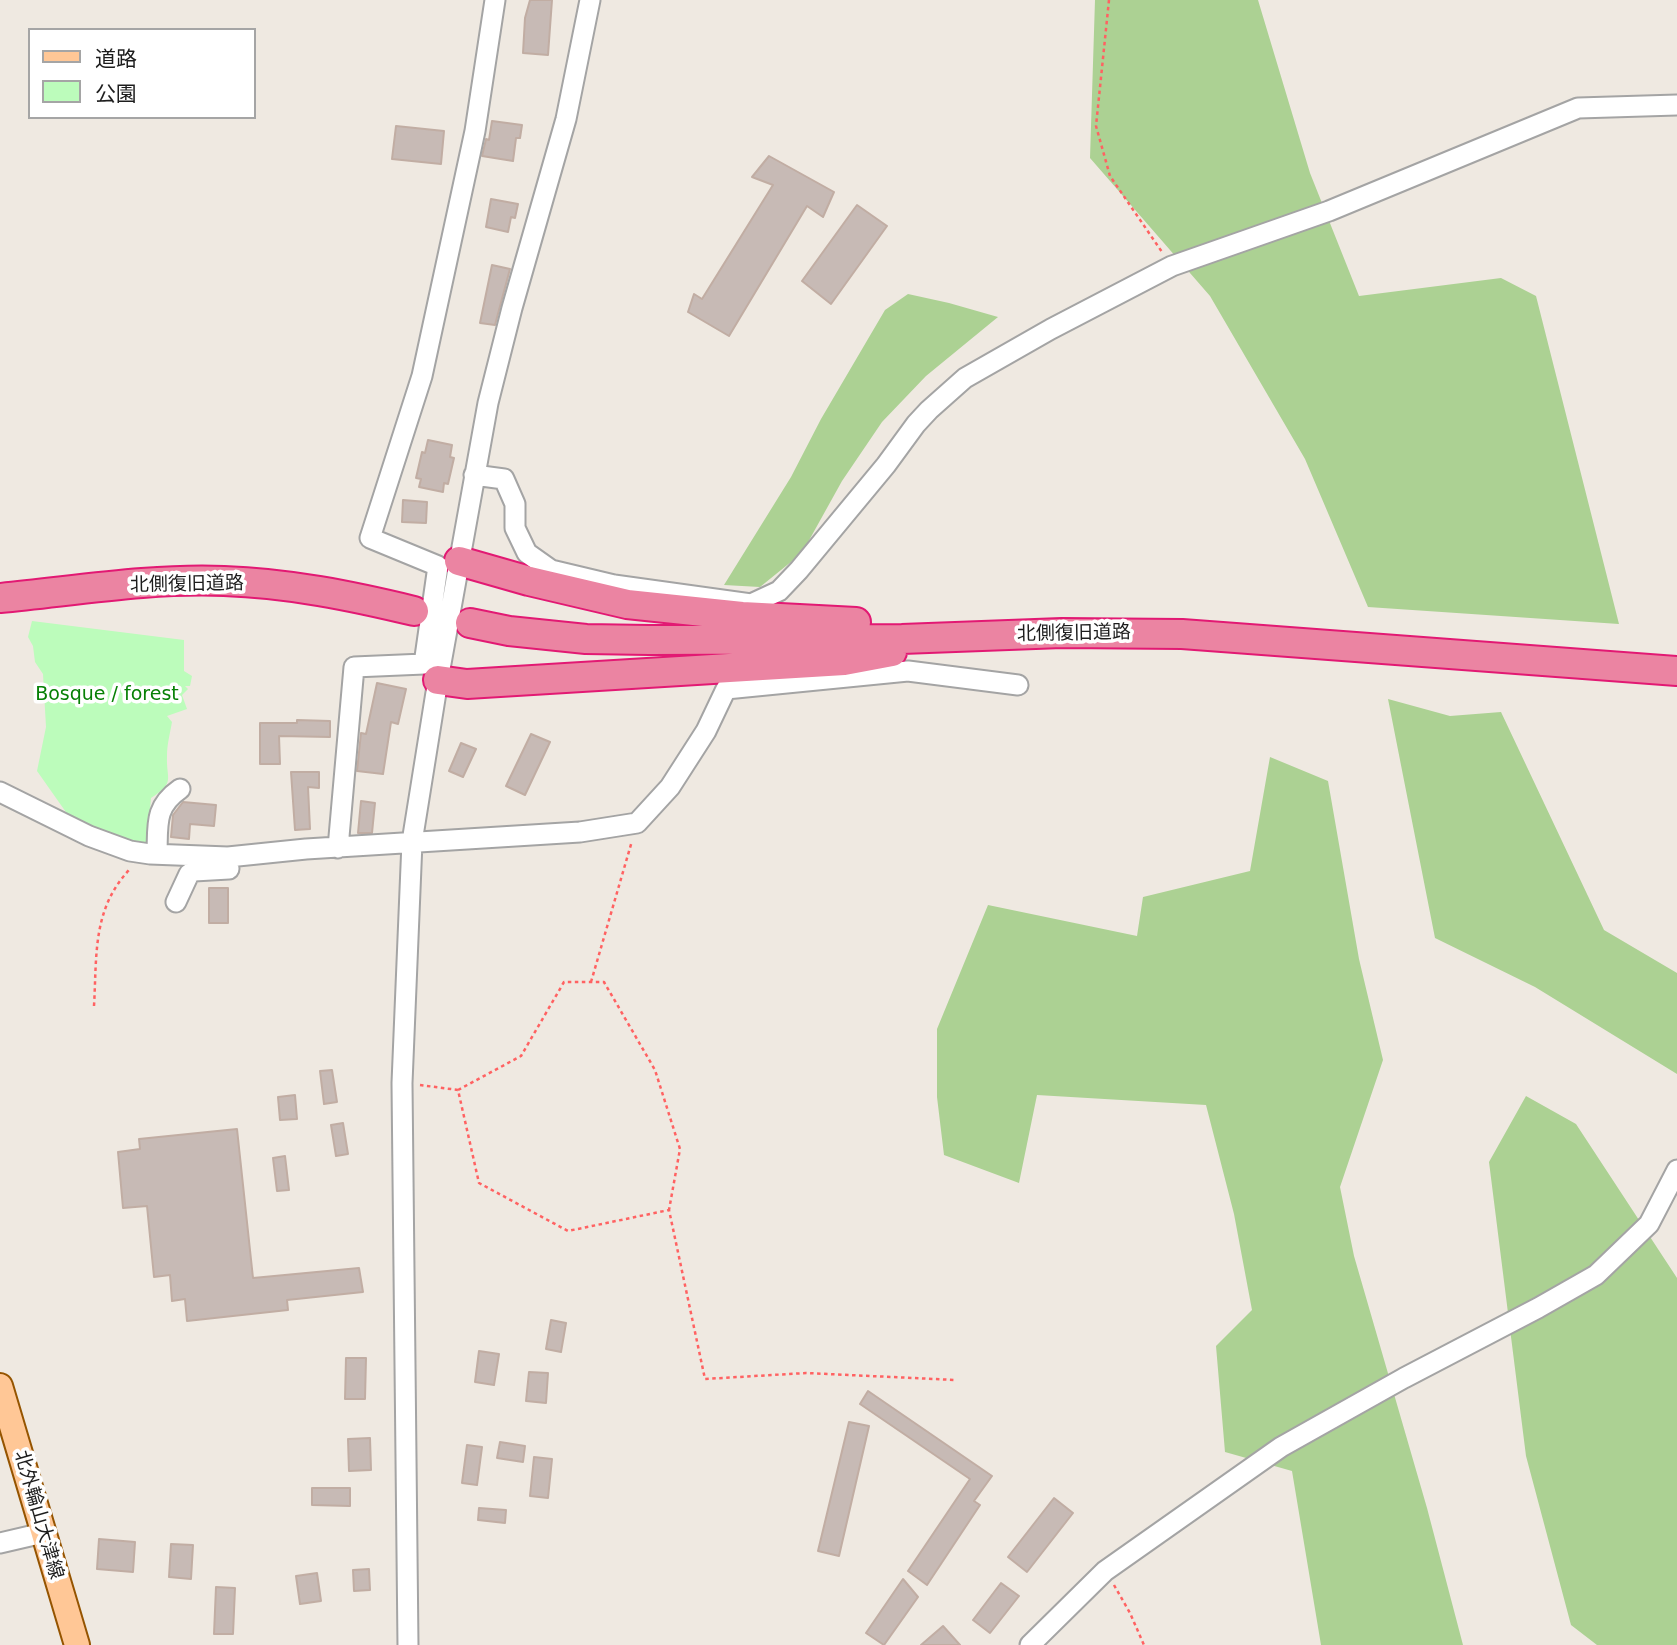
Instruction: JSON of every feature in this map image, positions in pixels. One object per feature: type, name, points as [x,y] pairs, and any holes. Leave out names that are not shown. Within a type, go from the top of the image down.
[{"type":"highway","points":[[459,561],[627,604],[742,617],[895,623],[973,636]]},
{"type":"highway","name":"北側復旧道路","points":[[0,598],[133,584],[225,581],[359,598],[414,611]]},
{"type":"highway","name":"北側復旧道路","points":[[470,623],[509,631],[611,639],[902,639],[1062,633],[1182,634],[1677,671]]},
{"type":"highway","points":[[438,680],[467,684],[845,661],[973,636]]},
{"type":"main road","name":"北外輪山大津線","points":[[0,1386],[77,1645]]},
{"type":"street","points":[[338,848],[354,667],[424,664],[438,566],[370,538],[422,376],[475,131],[495,0]]},
{"type":"street","points":[[408,1645],[402,1083],[412,842],[488,403],[512,307],[566,119],[590,0]]},
{"type":"street","points":[[474,475],[504,479],[515,504],[515,528],[527,553],[551,570],[614,585],[751,604],[779,591],[799,570],[887,465],[916,424],[965,378],[1051,328],[1172,266],[1329,211],[1578,108],[1677,105]]},
{"type":"street","points":[[0,792],[89,836],[130,851],[153,854],[228,857],[568,833],[637,823],[670,788],[706,731],[726,689],[908,671],[1017,685]]},
{"type":"street","points":[[153,854],[162,805],[180,789]]},
{"type":"street","points":[[176,902],[189,874],[194,871],[229,869],[228,857]]},
{"type":"street","points":[[1030,1645],[1105,1571],[1281,1447],[1596,1275],[1649,1224],[1677,1170]]},
{"type":"street","points":[[0,1543],[43,1533]]},
{"type":"path","points":[[1109,0],[1096,126],[1110,176],[1172,266]]},
{"type":"path","points":[[591,982],[637,823]]},
{"type":"path","points":[[94,1006],[101,915],[117,883],[153,854]]},
{"type":"path","points":[[402,1083],[457,1090],[521,1056],[564,982],[604,982],[655,1070],[680,1149],[669,1210],[705,1379],[806,1373],[956,1380]]},
{"type":"path","points":[[457,1090],[479,1183],[568,1231],[669,1210]]},
{"type":"path","points":[[1105,1571],[1130,1613],[1144,1645]]},
{"type":"green space","points":[[1095,0],[1258,0],[1310,173],[1359,296],[1501,278],[1536,296],[1619,624],[1368,607],[1305,459],[1210,296],[1090,158]]},
{"type":"green space","points":[[908,294],[998,317],[926,376],[882,422],[842,481],[802,553],[760,587],[724,585],[791,477],[821,419],[885,310]]},
{"type":"green space","name":"Bosque / forest","points":[[32,621],[184,640],[184,671],[192,676],[190,686],[185,686],[188,689],[182,695],[187,709],[167,716],[172,722],[167,752],[168,780],[164,788],[151,798],[148,833],[164,859],[75,825],[37,771],[46,727],[43,674],[35,662],[33,646],[28,637]]},
{"type":"green space","points":[[1388,699],[1450,716],[1501,712],[1604,930],[1677,973],[1677,1074],[1535,987],[1435,938]]},
{"type":"green space","points":[[1270,757],[1328,781],[1359,959],[1383,1060],[1340,1187],[1354,1256],[1427,1508],[1463,1645],[1321,1645],[1292,1471],[1225,1452],[1216,1346],[1252,1310],[1234,1214],[1206,1105],[1037,1095],[1019,1183],[944,1155],[937,1097],[937,1029],[988,905],[1137,936],[1143,897],[1250,871]]},
{"type":"green space","points":[[1526,1096],[1576,1124],[1677,1278],[1677,1645],[1597,1645],[1571,1625],[1526,1456],[1489,1162]]},
{"type":"building","points":[[530,0],[552,0],[548,55],[523,53],[525,18]]},
{"type":"building","points":[[492,121],[522,125],[520,138],[516,138],[513,161],[482,156],[486,139],[489,140]]},
{"type":"building","points":[[396,126],[444,131],[441,164],[392,159]]},
{"type":"building","points":[[769,156],[834,192],[823,217],[807,206],[729,336],[688,312],[694,294],[702,299],[773,185],[752,177]]},
{"type":"building","points":[[491,199],[518,204],[515,218],[511,217],[508,232],[486,227]]},
{"type":"building","points":[[857,205],[887,226],[831,304],[802,281]]},
{"type":"building","points":[[492,265],[510,269],[495,325],[480,323]]},
{"type":"building","points":[[428,440],[452,445],[450,457],[454,458],[448,484],[444,483],[443,492],[419,487],[421,479],[416,478],[422,452],[425,453]]},
{"type":"building","points":[[403,500],[427,502],[426,523],[402,522]]},
{"type":"building","points":[[377,683],[406,689],[398,724],[391,722],[383,774],[357,771],[361,733],[366,734]]},
{"type":"building","points":[[297,720],[330,721],[330,737],[279,736],[280,764],[260,764],[260,723],[297,723]]},
{"type":"building","points":[[531,734],[550,742],[525,795],[506,786]]},
{"type":"building","points":[[461,743],[476,749],[463,777],[449,771]]},
{"type":"building","points":[[291,772],[319,772],[319,788],[308,787],[310,829],[295,830]]},
{"type":"building","points":[[361,801],[375,803],[372,833],[358,833]]},
{"type":"building","points":[[183,802],[216,805],[214,826],[190,824],[189,839],[171,837],[173,815]]},
{"type":"building","points":[[209,888],[228,888],[228,923],[209,923]]},
{"type":"building","points":[[332,1070],[337,1102],[324,1104],[320,1071]]},
{"type":"building","points":[[295,1095],[297,1119],[280,1120],[278,1097]]},
{"type":"building","points":[[343,1123],[348,1154],[336,1156],[331,1125]]},
{"type":"building","points":[[237,1129],[253,1278],[359,1268],[363,1292],[287,1300],[288,1310],[187,1321],[185,1299],[172,1301],[170,1275],[154,1277],[147,1206],[123,1208],[118,1152],[140,1149],[139,1139]]},
{"type":"building","points":[[285,1156],[289,1190],[277,1191],[273,1158]]},
{"type":"building","points":[[551,1320],[566,1323],[561,1352],[546,1349]]},
{"type":"building","points":[[479,1351],[499,1354],[494,1385],[475,1382]]},
{"type":"building","points":[[346,1358],[366,1358],[365,1399],[345,1399]]},
{"type":"building","points":[[529,1372],[548,1373],[546,1403],[526,1401]]},
{"type":"building","points":[[868,1391],[992,1476],[974,1501],[980,1505],[927,1585],[908,1571],[970,1479],[860,1404]]},
{"type":"building","points":[[849,1422],[869,1426],[839,1556],[818,1551]]},
{"type":"building","points":[[370,1438],[371,1470],[349,1471],[348,1439]]},
{"type":"building","points":[[500,1442],[525,1446],[523,1462],[497,1458]]},
{"type":"building","points":[[467,1445],[482,1447],[477,1485],[462,1483]]},
{"type":"building","points":[[534,1457],[552,1459],[548,1498],[530,1496]]},
{"type":"building","points":[[312,1488],[350,1488],[350,1506],[312,1505]]},
{"type":"building","points":[[1054,1498],[1073,1513],[1027,1572],[1008,1557]]},
{"type":"building","points":[[479,1508],[506,1510],[505,1523],[478,1520]]},
{"type":"building","points":[[99,1539],[135,1542],[133,1572],[97,1569]]},
{"type":"building","points":[[171,1544],[193,1545],[191,1579],[169,1577]]},
{"type":"building","points":[[369,1569],[370,1590],[354,1591],[353,1570]]},
{"type":"building","points":[[317,1573],[321,1601],[300,1604],[296,1576]]},
{"type":"building","points":[[903,1579],[918,1597],[884,1645],[866,1633]]},
{"type":"building","points":[[1001,1583],[1019,1596],[990,1633],[973,1620]]},
{"type":"building","points":[[216,1587],[235,1588],[233,1634],[214,1634]]},
{"type":"building","points":[[943,1626],[960,1645],[921,1645]]}]
